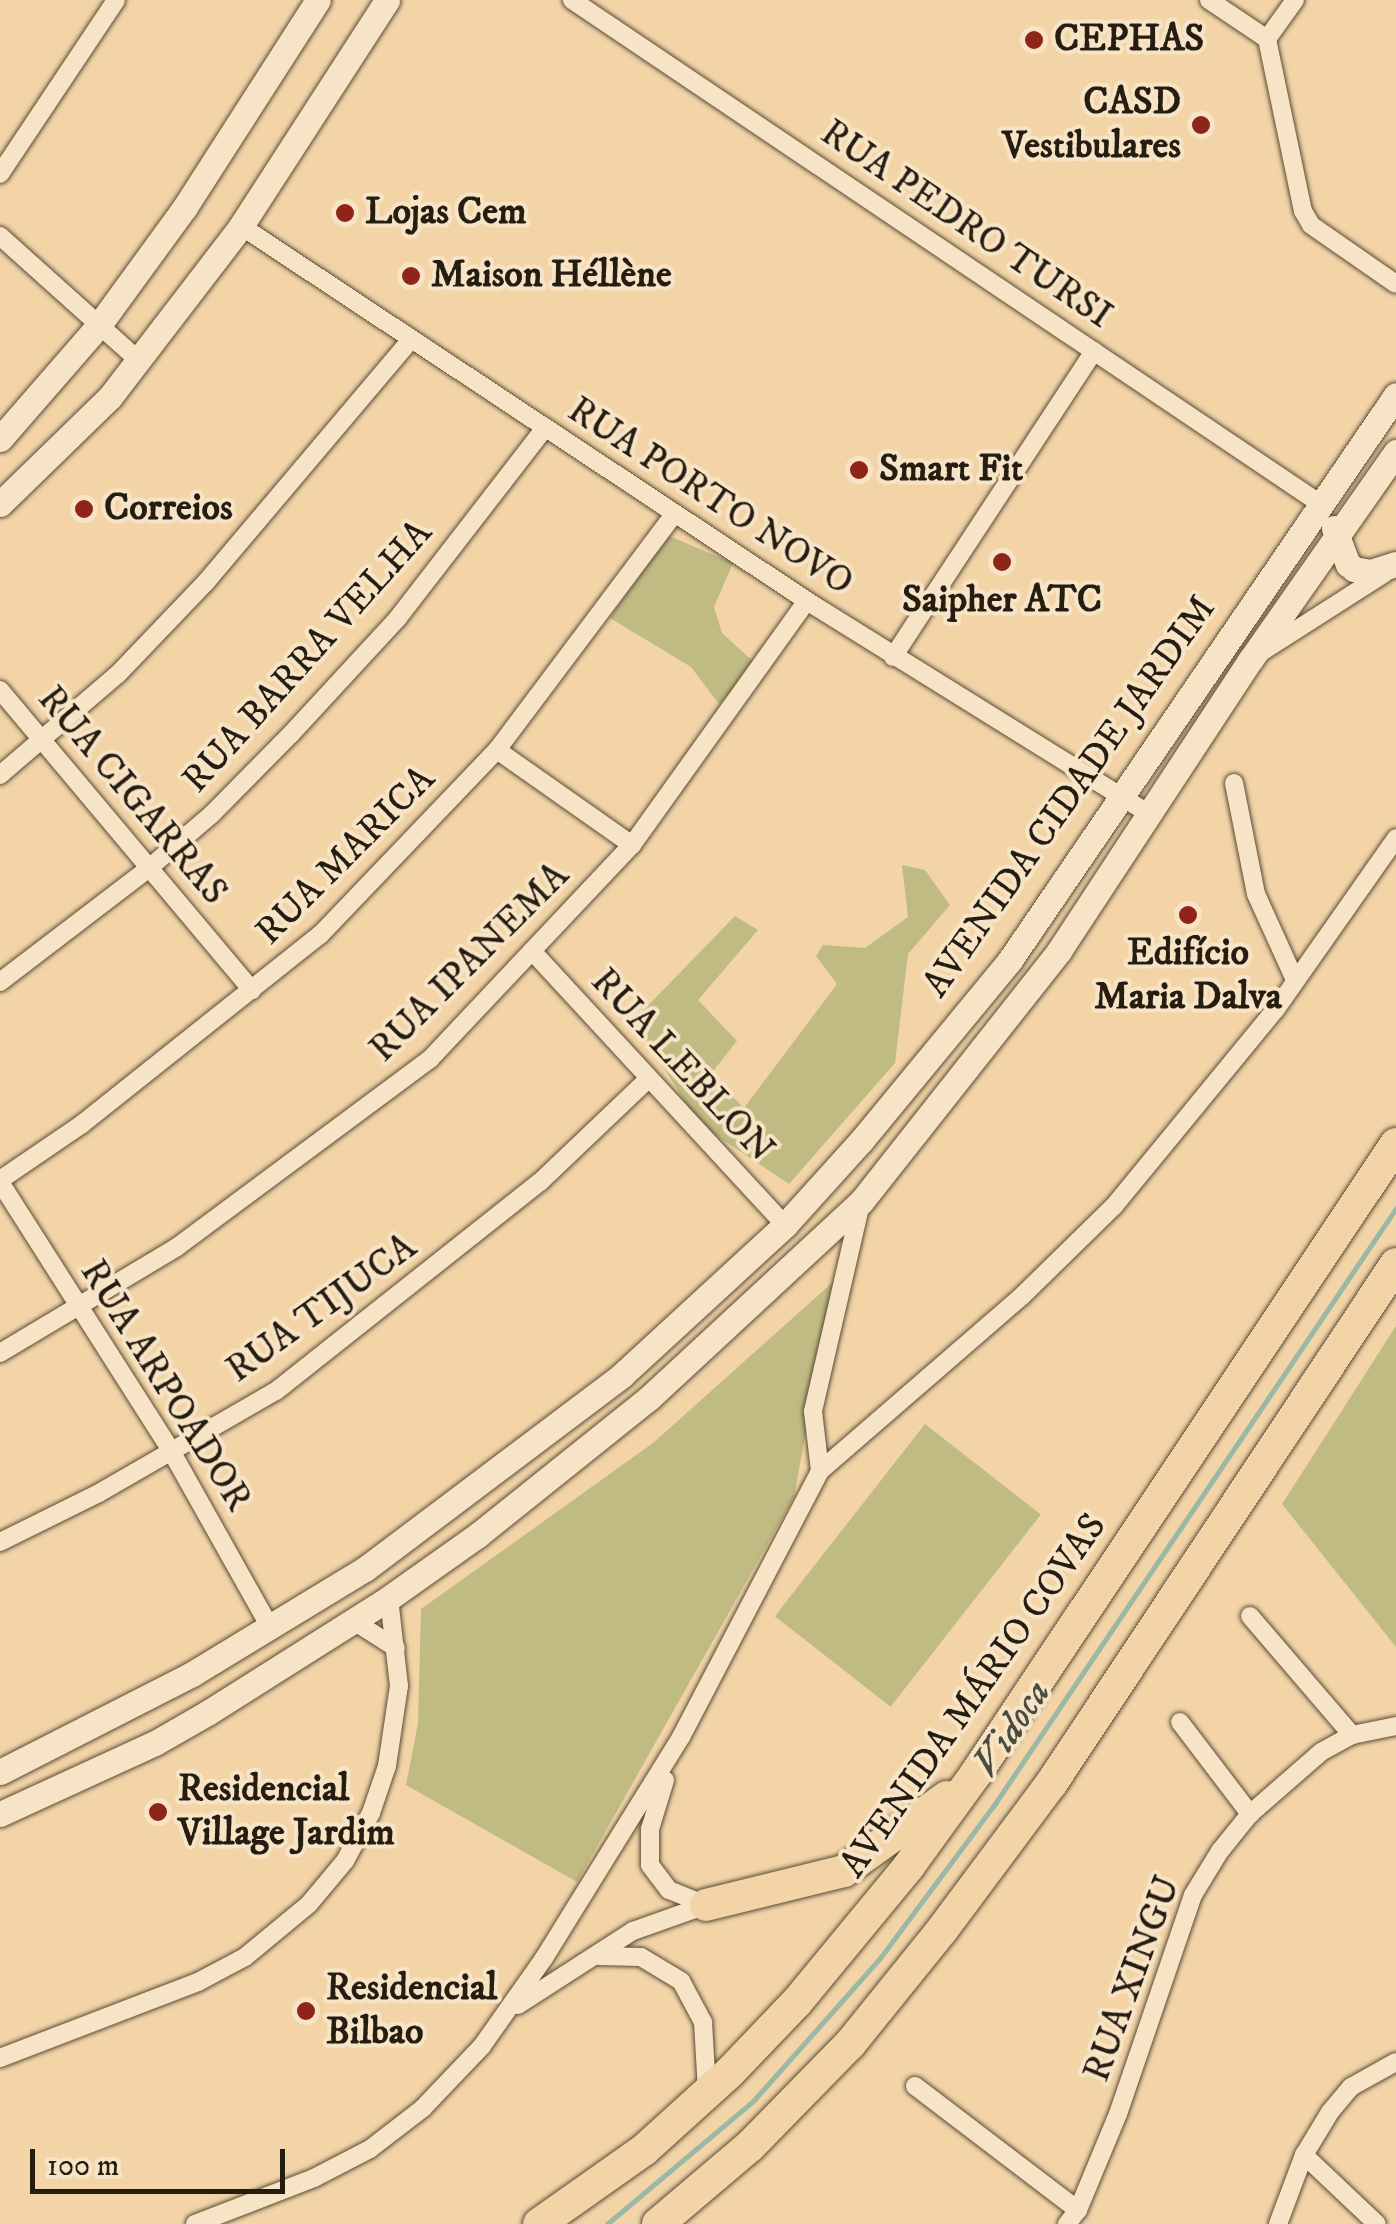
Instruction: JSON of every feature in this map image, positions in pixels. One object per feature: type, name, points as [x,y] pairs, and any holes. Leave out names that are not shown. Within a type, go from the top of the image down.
[{"type":"highway","name":"AVENIDA MÁRIO COVAS","points":[[538,2224],[644,2150],[708,2092],[797,2002],[909,1866],[978,1772],[1396,1144]]},
{"type":"highway","points":[[658,2224],[750,2146],[850,2044],[942,1930],[1051,1784],[1396,1264]]},
{"type":"highway","points":[[706,1905],[844,1871],[978,1772]]},
{"type":"main road","points":[[0,439],[99,325],[185,207],[318,0]]},
{"type":"main road","points":[[0,504],[110,397],[240,226],[387,0]]},
{"type":"main road","name":"AVENIDA CIDADE JARDIM","points":[[0,1772],[192,1674],[426,1526],[622,1376],[785,1225],[1010,960],[1118,795],[1396,395]]},
{"type":"main road","name":"AVENIDA CIDADE JARDIM","points":[[0,1814],[155,1743],[389,1598],[478,1535],[650,1398],[861,1202],[1059,951],[1251,659],[1396,452]]},
{"type":"main road","points":[[1322,505],[1348,564],[1354,569],[1371,572],[1396,565]]},
{"type":"street","points":[[0,174],[116,0]]},
{"type":"street","name":"RUA PEDRO TURSI","points":[[572,0],[1322,505]]},
{"type":"street","points":[[1209,0],[1267,38],[1303,211],[1311,225],[1396,284]]},
{"type":"street","points":[[1267,38],[1294,0]]},
{"type":"street","name":"RUA PORTO NOVO","points":[[240,226],[807,601],[1149,814]]},
{"type":"street","points":[[0,236],[138,360]]},
{"type":"street","points":[[0,775],[118,674],[206,582],[412,339]]},
{"type":"street","points":[[893,656],[1094,351]]},
{"type":"street","name":"RUA BARRA VELHA","points":[[0,982],[149,868],[239,787],[398,618],[545,428]]},
{"type":"street","name":"RUA MARICA","points":[[0,1181],[82,1124],[320,935],[496,750],[675,513]]},
{"type":"street","points":[[1251,659],[1396,565]]},
{"type":"street","name":"RUA IPANEMA","points":[[0,1354],[177,1246],[430,1059],[632,845],[807,601]]},
{"type":"street","name":"RUA CIGARRAS","points":[[0,690],[252,990]]},
{"type":"street","points":[[496,750],[632,845]]},
{"type":"street","points":[[1234,783],[1256,894],[1295,980]]},
{"type":"street","points":[[196,2224],[314,2178],[370,2148],[422,2108],[502,2018],[681,1738],[820,1472],[1022,1296],[1114,1206],[1295,980],[1396,838]]},
{"type":"street","name":"RUA LEBLON","points":[[532,951],[647,1080],[785,1225]]},
{"type":"street","name":"RUA TIJUCA","points":[[0,1542],[99,1493],[276,1391],[540,1182],[647,1080]]},
{"type":"street","name":"RUA ARPOADOR","points":[[0,1181],[170,1449],[270,1626]]},
{"type":"street","points":[[820,1472],[812,1412],[861,1202]]},
{"type":"street","points":[[0,2058],[198,1982],[245,1957],[309,1904],[345,1861],[371,1813],[387,1766],[396,1716],[396,1648],[389,1598]]},
{"type":"street","points":[[1250,1616],[1352,1735]]},
{"type":"street","points":[[352,1620],[396,1648]]},
{"type":"street","points":[[1180,1722],[1250,1814]]},
{"type":"street","name":"RUA XINGU","points":[[1072,2217],[1118,2114],[1192,1895],[1250,1814],[1322,1752],[1352,1735],[1396,1726]]},
{"type":"street","points":[[681,1738],[656,1804],[648,1846],[650,1865],[669,1890],[706,1905]]},
{"type":"street","points":[[502,2018],[633,1931],[706,1905]]},
{"type":"street","points":[[588,1958],[618,1954],[642,1957],[681,1981],[703,2022],[708,2092]]},
{"type":"street","points":[[1278,2224],[1304,2155],[1351,2087],[1396,2062]]},
{"type":"street","points":[[914,2086],[1072,2217]]},
{"type":"street","points":[[1304,2155],[1377,2224]]},
{"type":"shaded area","points":[[667,535],[733,563],[714,607],[722,633],[757,665],[719,704],[691,667],[610,618]]},
{"type":"shaded area","points":[[902,865],[925,870],[950,905],[908,954],[895,1063],[789,1184],[699,1124],[634,1020],[735,916],[758,930],[698,1000],[737,1041],[710,1075],[744,1108],[837,984],[816,956],[823,945],[865,948],[908,917]]},
{"type":"shaded area","points":[[833,1282],[794,1497],[577,1882],[406,1785],[418,1723],[421,1609],[653,1443]]},
{"type":"shaded area","points":[[1396,1326],[1396,1647],[1282,1504]]},
{"type":"shaded area","points":[[925,1424],[1041,1515],[891,1707],[775,1616]]},
{"type":"waterway","name":"Vidoca","points":[[607,2224],[754,2100],[880,1958],[994,1805],[1396,1208]]},
{"type":"place","name":"CEPHAS","points":[[1034,40]]},
{"type":"place","name":"CASD Vestibulares","points":[[1201,125]]},
{"type":"place","name":"Lojas Cem","points":[[345,213]]},
{"type":"place","name":"Maison Héllène","points":[[411,276]]},
{"type":"place","name":"Smart Fit","points":[[859,470]]},
{"type":"place","name":"Correios","points":[[84,509]]},
{"type":"place","name":"Saipher ATC","points":[[1002,562]]},
{"type":"place","name":"Edifício Maria Dalva","points":[[1188,915]]},
{"type":"place","name":"Residencial Village Jardim","points":[[158,1812]]},
{"type":"place","name":"Residencial Bilbao","points":[[306,2011]]}]
